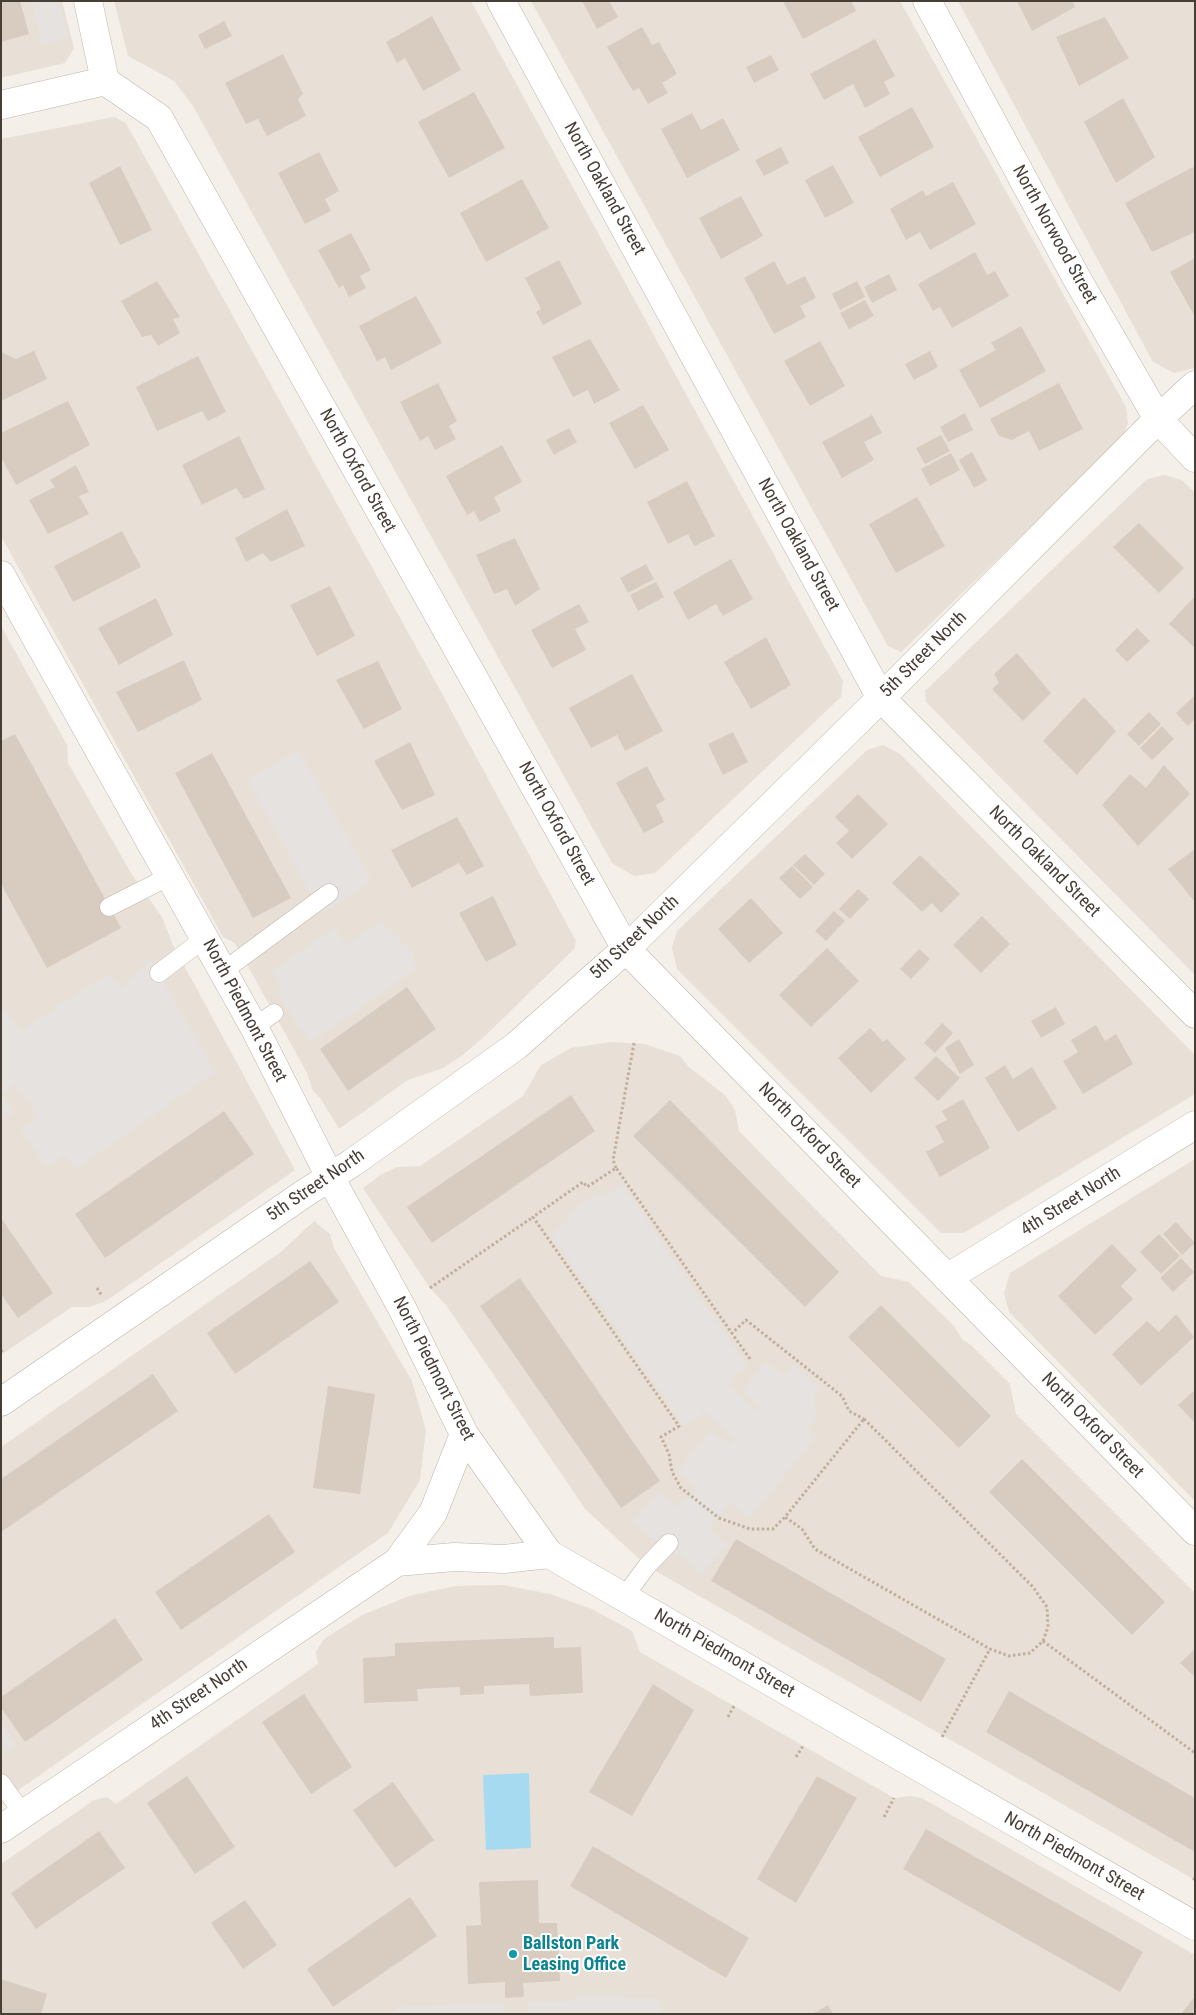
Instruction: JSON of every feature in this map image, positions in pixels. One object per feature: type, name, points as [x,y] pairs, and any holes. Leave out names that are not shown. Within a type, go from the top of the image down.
[{"type":"street","points":[[1,106],[105,81],[88,1]]},
{"type":"street","name":"North Oakland Street","points":[[501,1],[881,698],[1195,1014]]},
{"type":"street","name":"North Norwood Street","points":[[927,1],[1076,277],[1158,419],[1195,458]]},
{"type":"street","name":"North Oxford Street","points":[[105,81],[159,118],[626,949],[1195,1531]]},
{"type":"street","name":"5th Street North","points":[[1,1402],[330,1177],[516,1046],[626,949],[881,698],[1158,419],[1195,385]]},
{"type":"street","name":"North Piedmont Street","points":[[1,575],[205,938],[222,972],[264,1020],[330,1177],[402,1308],[464,1434],[549,1554],[1195,1926]]},
{"type":"street","name":"4th Street North","points":[[947,1278],[1195,1125]]},
{"type":"street","name":"4th Street North","points":[[12,1821],[398,1562],[432,1513],[464,1434]]},
{"type":"street","name":"4th Street North","points":[[398,1562],[454,1557],[504,1558],[549,1554]]},
{"type":"lane","points":[[109,907],[170,876]]},
{"type":"lane","points":[[222,972],[329,893]]},
{"type":"lane","points":[[160,973],[205,938]]},
{"type":"lane","points":[[624,1597],[647,1566],[669,1543]]},
{"type":"lane","points":[[1,1783],[12,1821]]},
{"type":"path","points":[[634,1043],[613,1160],[616,1168],[750,1359]]},
{"type":"path","points":[[430,1288],[583,1182],[588,1187],[616,1168]]},
{"type":"path","points":[[533,1216],[679,1426],[661,1437],[669,1454],[672,1472],[681,1488],[719,1518],[750,1529],[773,1529],[785,1517],[864,1419]]},
{"type":"path","points":[[732,1334],[746,1320],[842,1396],[850,1411],[864,1419],[1033,1587],[1046,1607],[1048,1627],[1043,1641],[1030,1653],[1009,1656],[990,1649],[815,1549],[802,1529],[785,1517]]},
{"type":"path","points":[[1043,1641],[1195,1754]]},
{"type":"path","points":[[942,1737],[990,1649]]},
{"type":"path","points":[[728,1717],[734,1706]]},
{"type":"path","points":[[796,1757],[803,1746]]},
{"type":"path","points":[[884,1817],[894,1798]]},
{"type":"shaded area","points":[[1,1],[62,1],[74,48],[65,63],[1,78]]},
{"type":"shaded area","points":[[32,1],[59,1],[68,38],[42,45]]},
{"type":"shaded area","points":[[114,1],[471,1],[843,681],[841,697],[655,873],[634,876],[612,863],[193,106],[174,81],[128,56]]},
{"type":"shaded area","points":[[531,1],[900,1],[1126,407],[1128,423],[1122,439],[901,652],[888,646]]},
{"type":"shaded area","points":[[958,1],[1195,1],[1195,368],[1174,373],[1153,362]]},
{"type":"shaded area","points":[[114,117],[126,123],[440,690],[576,941],[575,948],[463,1055],[443,1068],[408,1080],[339,1129],[321,1099],[313,1091],[307,1073],[235,943],[223,937],[1,536],[1,139]]},
{"type":"shaded area","points":[[1165,475],[1182,480],[1195,493],[1195,975],[926,702],[925,691],[1147,479]]},
{"type":"shaded area","points":[[1,626],[67,745],[68,763],[131,873],[162,917],[173,945],[295,1170],[106,1301],[89,1307],[72,1307],[1,1355]]},
{"type":"shaded area","points":[[883,745],[900,754],[1195,1055],[1195,1094],[964,1233],[941,1233],[677,969],[672,948],[677,931],[867,750]]},
{"type":"shaded area","points":[[298,750],[372,881],[322,914],[247,779]]},
{"type":"shaded area","points":[[381,921],[413,953],[416,969],[310,1043],[278,995],[281,985],[272,971],[335,927],[346,945]]},
{"type":"shaded area","points":[[150,957],[215,1072],[76,1169],[65,1155],[47,1167],[20,1129],[38,1117],[16,1084],[2,1094],[14,1113],[1,1121],[1,1005],[21,1031],[109,973],[121,989]]},
{"type":"shaded area","points":[[611,1042],[645,1044],[680,1056],[689,1067],[726,1096],[735,1110],[739,1131],[881,1276],[909,1282],[954,1326],[962,1339],[972,1346],[1010,1384],[1016,1414],[1195,1593],[1195,1880],[647,1566],[586,1510],[446,1305],[430,1288],[363,1188],[380,1175],[397,1167],[420,1166],[523,1096],[541,1065],[571,1048]]},
{"type":"shaded area","points":[[1195,1159],[1195,1501],[1009,1312],[1004,1293],[1010,1273]]},
{"type":"shaded area","points":[[622,1184],[747,1366],[731,1378],[731,1386],[758,1412],[761,1407],[742,1391],[766,1362],[784,1375],[793,1365],[821,1388],[813,1397],[817,1418],[807,1430],[816,1437],[750,1518],[730,1503],[709,1528],[728,1545],[701,1575],[684,1559],[650,1537],[633,1521],[659,1492],[678,1507],[697,1488],[678,1471],[710,1430],[731,1444],[734,1440],[705,1412],[684,1426],[551,1234],[568,1221],[569,1213],[596,1194],[604,1196]]},
{"type":"shaded area","points":[[314,1221],[330,1234],[334,1248],[412,1381],[426,1430],[420,1480],[388,1533],[1,1802],[1,1447],[282,1251]]},
{"type":"shaded area","points":[[503,1585],[550,1594],[592,1609],[632,1631],[640,1652],[894,1798],[910,1796],[922,1798],[1195,1955],[1195,2014],[1,2014],[1,1864],[94,1800],[107,1797],[116,1804],[318,1664],[316,1652],[324,1639],[362,1615],[409,1596],[455,1586]]},
{"type":"shaded area","points":[[1,1722],[17,1744],[1,1755]]},
{"type":"shaded area","points":[[583,1995],[660,1998],[661,2014],[528,2014],[527,2002],[569,2001]]},
{"type":"shaded area","points":[[503,2003],[504,2014],[396,2014],[396,2007]]},
{"type":"water","points":[[529,1773],[531,1848],[486,1850],[483,1775]]},
{"type":"building","points":[[1,1],[20,1],[29,34],[1,42]]},
{"type":"building","points":[[582,1],[609,1],[618,17],[597,29]]},
{"type":"building","points":[[783,1],[851,1],[856,11],[803,39]]},
{"type":"building","points":[[1017,1],[1072,1],[1075,7],[1032,31]]},
{"type":"building","points":[[432,16],[461,70],[423,91],[405,58],[397,63],[386,42]]},
{"type":"building","points":[[1105,17],[1129,58],[1079,86],[1056,37]]},
{"type":"building","points":[[224,21],[232,36],[205,49],[198,35]]},
{"type":"building","points":[[642,27],[652,45],[659,42],[677,74],[662,83],[668,93],[648,104],[639,88],[633,91],[607,47]]},
{"type":"building","points":[[875,39],[895,76],[884,82],[890,94],[865,108],[853,84],[824,100],[810,74]]},
{"type":"building","points":[[283,54],[303,94],[298,99],[306,116],[267,136],[258,119],[246,124],[225,83]]},
{"type":"building","points":[[771,55],[779,70],[754,83],[746,67]]},
{"type":"building","points":[[474,92],[505,148],[449,178],[418,122]]},
{"type":"building","points":[[1123,98],[1155,157],[1116,183],[1084,122]]},
{"type":"building","points":[[912,107],[934,147],[880,177],[858,137]]},
{"type":"building","points":[[692,113],[701,130],[723,118],[740,150],[687,178],[661,129]]},
{"type":"building","points":[[781,147],[789,163],[764,176],[755,160]]},
{"type":"building","points":[[319,152],[339,191],[325,199],[331,211],[305,224],[278,173]]},
{"type":"building","points":[[833,165],[854,203],[825,218],[805,180]]},
{"type":"building","points":[[120,166],[152,230],[120,245],[89,183]]},
{"type":"building","points":[[1193,167],[1195,171],[1195,232],[1152,252],[1125,203]]},
{"type":"building","points":[[522,179],[549,228],[486,262],[460,213]]},
{"type":"building","points":[[953,182],[976,224],[930,250],[920,232],[906,240],[890,209],[923,190],[926,196]]},
{"type":"building","points":[[741,196],[763,236],[721,259],[699,218]]},
{"type":"building","points":[[351,233],[371,270],[360,276],[366,288],[349,297],[343,285],[339,288],[318,250]]},
{"type":"building","points":[[975,252],[987,275],[995,271],[1009,296],[952,328],[940,307],[933,311],[918,284]]},
{"type":"building","points":[[1195,258],[1195,317],[1170,272]]},
{"type":"building","points":[[559,260],[582,304],[543,325],[536,312],[541,309],[525,278]]},
{"type":"building","points":[[774,261],[787,285],[805,276],[816,298],[800,306],[806,317],[774,334],[744,278]]},
{"type":"building","points":[[889,274],[897,290],[872,303],[864,287]]},
{"type":"building","points":[[157,281],[180,317],[173,319],[180,333],[158,346],[151,335],[142,337],[121,301]]},
{"type":"building","points":[[857,281],[865,297],[840,310],[832,294]]},
{"type":"building","points":[[416,296],[442,343],[391,370],[385,357],[377,361],[359,326]]},
{"type":"building","points":[[865,300],[874,316],[849,329],[840,313]]},
{"type":"building","points":[[1021,326],[1046,371],[980,408],[959,370],[996,350],[991,343]]},
{"type":"building","points":[[590,339],[620,390],[594,404],[588,390],[573,397],[552,357]]},
{"type":"building","points":[[820,341],[845,386],[810,406],[784,361]]},
{"type":"building","points":[[34,351],[47,379],[1,401],[1,352],[16,359]]},
{"type":"building","points":[[930,351],[938,367],[914,380],[905,364]]},
{"type":"building","points":[[198,356],[226,412],[208,421],[202,411],[157,431],[136,387]]},
{"type":"building","points":[[438,383],[457,421],[449,426],[456,439],[435,450],[428,436],[420,441],[400,402]]},
{"type":"building","points":[[1059,383],[1083,429],[1039,451],[1029,431],[1012,440],[999,436],[990,419]]},
{"type":"building","points":[[68,401],[90,445],[16,485],[1,457],[1,433]]},
{"type":"building","points":[[643,405],[669,450],[635,469],[609,423]]},
{"type":"building","points":[[965,413],[973,430],[948,442],[940,427]]},
{"type":"building","points":[[872,415],[882,433],[864,442],[874,460],[842,478],[822,442]]},
{"type":"building","points":[[569,428],[577,442],[554,455],[546,440]]},
{"type":"building","points":[[941,435],[950,451],[925,464],[916,448]]},
{"type":"building","points":[[239,436],[265,489],[244,499],[236,488],[202,505],[182,465]]},
{"type":"building","points":[[502,445],[522,482],[494,497],[501,511],[480,522],[474,511],[467,515],[446,476]]},
{"type":"building","points":[[972,452],[987,480],[974,488],[959,460]]},
{"type":"building","points":[[951,453],[960,470],[930,486],[921,469]]},
{"type":"building","points":[[76,465],[89,492],[79,496],[89,514],[48,534],[29,500],[55,487],[50,480]]},
{"type":"building","points":[[687,481],[715,536],[694,546],[688,534],[668,544],[647,502]]},
{"type":"building","points":[[917,497],[945,546],[896,573],[869,524]]},
{"type":"building","points":[[287,509],[305,546],[271,562],[263,553],[246,562],[235,538]]},
{"type":"building","points":[[1139,523],[1184,568],[1159,593],[1113,547]]},
{"type":"building","points":[[122,531],[141,567],[73,602],[54,566]]},
{"type":"building","points":[[515,538],[540,589],[515,606],[507,589],[494,594],[476,555]]},
{"type":"building","points":[[731,559],[753,599],[723,616],[716,604],[688,620],[673,592]]},
{"type":"building","points":[[646,564],[654,579],[628,593],[620,578]]},
{"type":"building","points":[[656,582],[664,597],[638,611],[630,595]]},
{"type":"building","points":[[330,586],[355,636],[317,656],[290,605]]},
{"type":"building","points":[[1195,596],[1195,648],[1169,624]]},
{"type":"building","points":[[156,598],[173,635],[119,665],[98,628]]},
{"type":"building","points":[[579,604],[589,622],[575,629],[586,650],[552,668],[531,630]]},
{"type":"building","points":[[1137,628],[1150,641],[1127,662],[1115,650]]},
{"type":"building","points":[[766,637],[791,685],[751,709],[724,662]]},
{"type":"building","points":[[1017,653],[1051,693],[1023,721],[992,689],[999,683],[994,674]]},
{"type":"building","points":[[184,660],[202,700],[138,732],[116,692]]},
{"type":"building","points":[[378,661],[402,709],[364,729],[336,680]]},
{"type":"building","points":[[632,674],[663,731],[625,751],[617,735],[591,748],[569,708]]},
{"type":"building","points":[[1195,695],[1195,719],[1188,726],[1176,713]]},
{"type":"building","points":[[1084,697],[1116,731],[1077,775],[1043,741]]},
{"type":"building","points":[[1149,712],[1161,724],[1139,746],[1127,734]]},
{"type":"building","points":[[1162,726],[1174,739],[1152,760],[1140,748]]},
{"type":"building","points":[[733,732],[748,762],[723,775],[708,744]]},
{"type":"building","points":[[15,734],[121,928],[47,968],[1,884],[1,741]]},
{"type":"building","points":[[410,742],[435,795],[402,810],[374,761]]},
{"type":"building","points":[[212,753],[291,898],[253,918],[175,773]]},
{"type":"building","points":[[1164,765],[1190,794],[1138,846],[1102,805],[1130,774],[1146,788]]},
{"type":"building","points":[[647,766],[665,800],[656,805],[664,822],[644,833],[616,783]]},
{"type":"building","points":[[858,794],[888,824],[852,859],[836,843],[849,831],[835,817]]},
{"type":"building","points":[[457,817],[484,866],[467,875],[459,863],[412,888],[391,850]]},
{"type":"building","points":[[1195,849],[1195,902],[1168,869]]},
{"type":"building","points":[[805,854],[825,874],[814,885],[793,865]]},
{"type":"building","points":[[920,855],[960,894],[941,913],[932,903],[922,912],[892,883]]},
{"type":"building","points":[[792,866],[813,887],[800,899],[779,878]]},
{"type":"building","points":[[858,889],[869,899],[850,919],[839,909]]},
{"type":"building","points":[[493,896],[517,945],[486,962],[459,913]]},
{"type":"building","points":[[751,898],[783,933],[749,963],[718,929]]},
{"type":"building","points":[[834,911],[845,921],[826,941],[815,931]]},
{"type":"building","points":[[982,916],[1010,944],[981,973],[953,945]]},
{"type":"building","points":[[827,948],[859,981],[811,1027],[779,995]]},
{"type":"building","points":[[919,949],[930,959],[911,979],[900,969]]},
{"type":"building","points":[[407,987],[436,1029],[348,1091],[320,1049]]},
{"type":"building","points":[[1056,1007],[1065,1024],[1041,1038],[1031,1021]]},
{"type":"building","points":[[942,1023],[953,1033],[935,1053],[924,1043]]},
{"type":"building","points":[[1096,1025],[1105,1041],[1116,1034],[1133,1064],[1083,1094],[1063,1061],[1078,1052],[1071,1040]]},
{"type":"building","points":[[870,1028],[883,1042],[887,1039],[906,1059],[871,1093],[838,1058]]},
{"type":"building","points":[[959,1039],[974,1065],[960,1074],[945,1048]]},
{"type":"building","points":[[936,1056],[960,1078],[938,1101],[914,1078]]},
{"type":"building","points":[[1005,1065],[1013,1079],[1032,1067],[1057,1108],[1018,1132],[985,1078]]},
{"type":"building","points":[[571,1095],[595,1131],[432,1243],[407,1207]]},
{"type":"building","points":[[963,1099],[990,1148],[940,1177],[926,1152],[944,1142],[935,1126],[947,1120],[942,1111]]},
{"type":"building","points":[[670,1100],[839,1272],[805,1307],[633,1136]]},
{"type":"building","points":[[224,1111],[254,1154],[105,1258],[75,1214]]},
{"type":"building","points":[[1,1218],[53,1293],[18,1318],[1,1294]]},
{"type":"building","points":[[1176,1222],[1195,1243],[1182,1255],[1163,1234]]},
{"type":"building","points":[[1159,1234],[1180,1256],[1161,1274],[1140,1252]]},
{"type":"building","points":[[1112,1244],[1137,1270],[1121,1286],[1133,1299],[1095,1335],[1058,1296]]},
{"type":"building","points":[[1181,1258],[1194,1272],[1173,1292],[1160,1278]]},
{"type":"building","points":[[310,1261],[339,1302],[235,1374],[207,1333]]},
{"type":"building","points":[[520,1278],[660,1481],[621,1508],[480,1306]]},
{"type":"building","points":[[881,1305],[991,1416],[959,1448],[848,1337]]},
{"type":"building","points":[[1176,1314],[1194,1337],[1141,1386],[1112,1354],[1147,1321],[1159,1332]]},
{"type":"building","points":[[153,1374],[178,1411],[1,1532],[1,1479]]},
{"type":"building","points":[[328,1386],[375,1394],[360,1494],[313,1488]]},
{"type":"building","points":[[1195,1390],[1195,1423],[1178,1405]]},
{"type":"building","points":[[1022,1459],[1165,1602],[1132,1635],[989,1492]]},
{"type":"building","points":[[269,1514],[295,1552],[181,1630],[155,1592]]},
{"type":"building","points":[[736,1539],[946,1659],[921,1702],[711,1581]]},
{"type":"building","points":[[115,1618],[143,1660],[25,1742],[1,1708],[1,1697]]},
{"type":"building","points":[[554,1637],[554,1648],[581,1647],[583,1693],[530,1696],[529,1684],[484,1686],[484,1694],[460,1695],[460,1687],[417,1689],[418,1701],[364,1703],[363,1658],[395,1656],[395,1643]]},
{"type":"building","points":[[1195,1649],[1195,1677],[1180,1663]]},
{"type":"building","points":[[653,1684],[694,1710],[632,1816],[589,1792]]},
{"type":"building","points":[[1009,1691],[1195,1798],[1195,1852],[986,1732]]},
{"type":"building","points":[[304,1694],[352,1767],[311,1794],[262,1722]]},
{"type":"building","points":[[187,1776],[235,1847],[195,1874],[147,1803]]},
{"type":"building","points":[[817,1776],[857,1798],[796,1903],[757,1879]]},
{"type":"building","points":[[393,1782],[434,1840],[395,1868],[353,1810]]},
{"type":"building","points":[[926,1829],[1143,1952],[1120,1992],[903,1869]]},
{"type":"building","points":[[99,1831],[125,1868],[36,1929],[11,1893]]},
{"type":"building","points":[[593,1846],[749,1938],[726,1978],[570,1886]]},
{"type":"building","name":"Ballston Park Leasing Office","points":[[538,1880],[539,1923],[557,1923],[560,1981],[523,1983],[524,1997],[505,1998],[505,1982],[468,1984],[466,1926],[481,1925],[479,1882]]},
{"type":"building","points":[[410,1897],[437,1936],[333,2007],[307,1969]]},
{"type":"building","points":[[245,1900],[277,1945],[243,1969],[211,1923]]},
{"type":"building","points":[[1,1979],[47,1994],[41,2014],[1,2014]]},
{"type":"building","points":[[1195,1996],[1195,2014],[1181,2014]]},
{"type":"building","points":[[828,2005],[833,2014],[812,2014]]},
{"type":"place","name":"Ballston Park Leasing Office","points":[[513,1954]]}]
